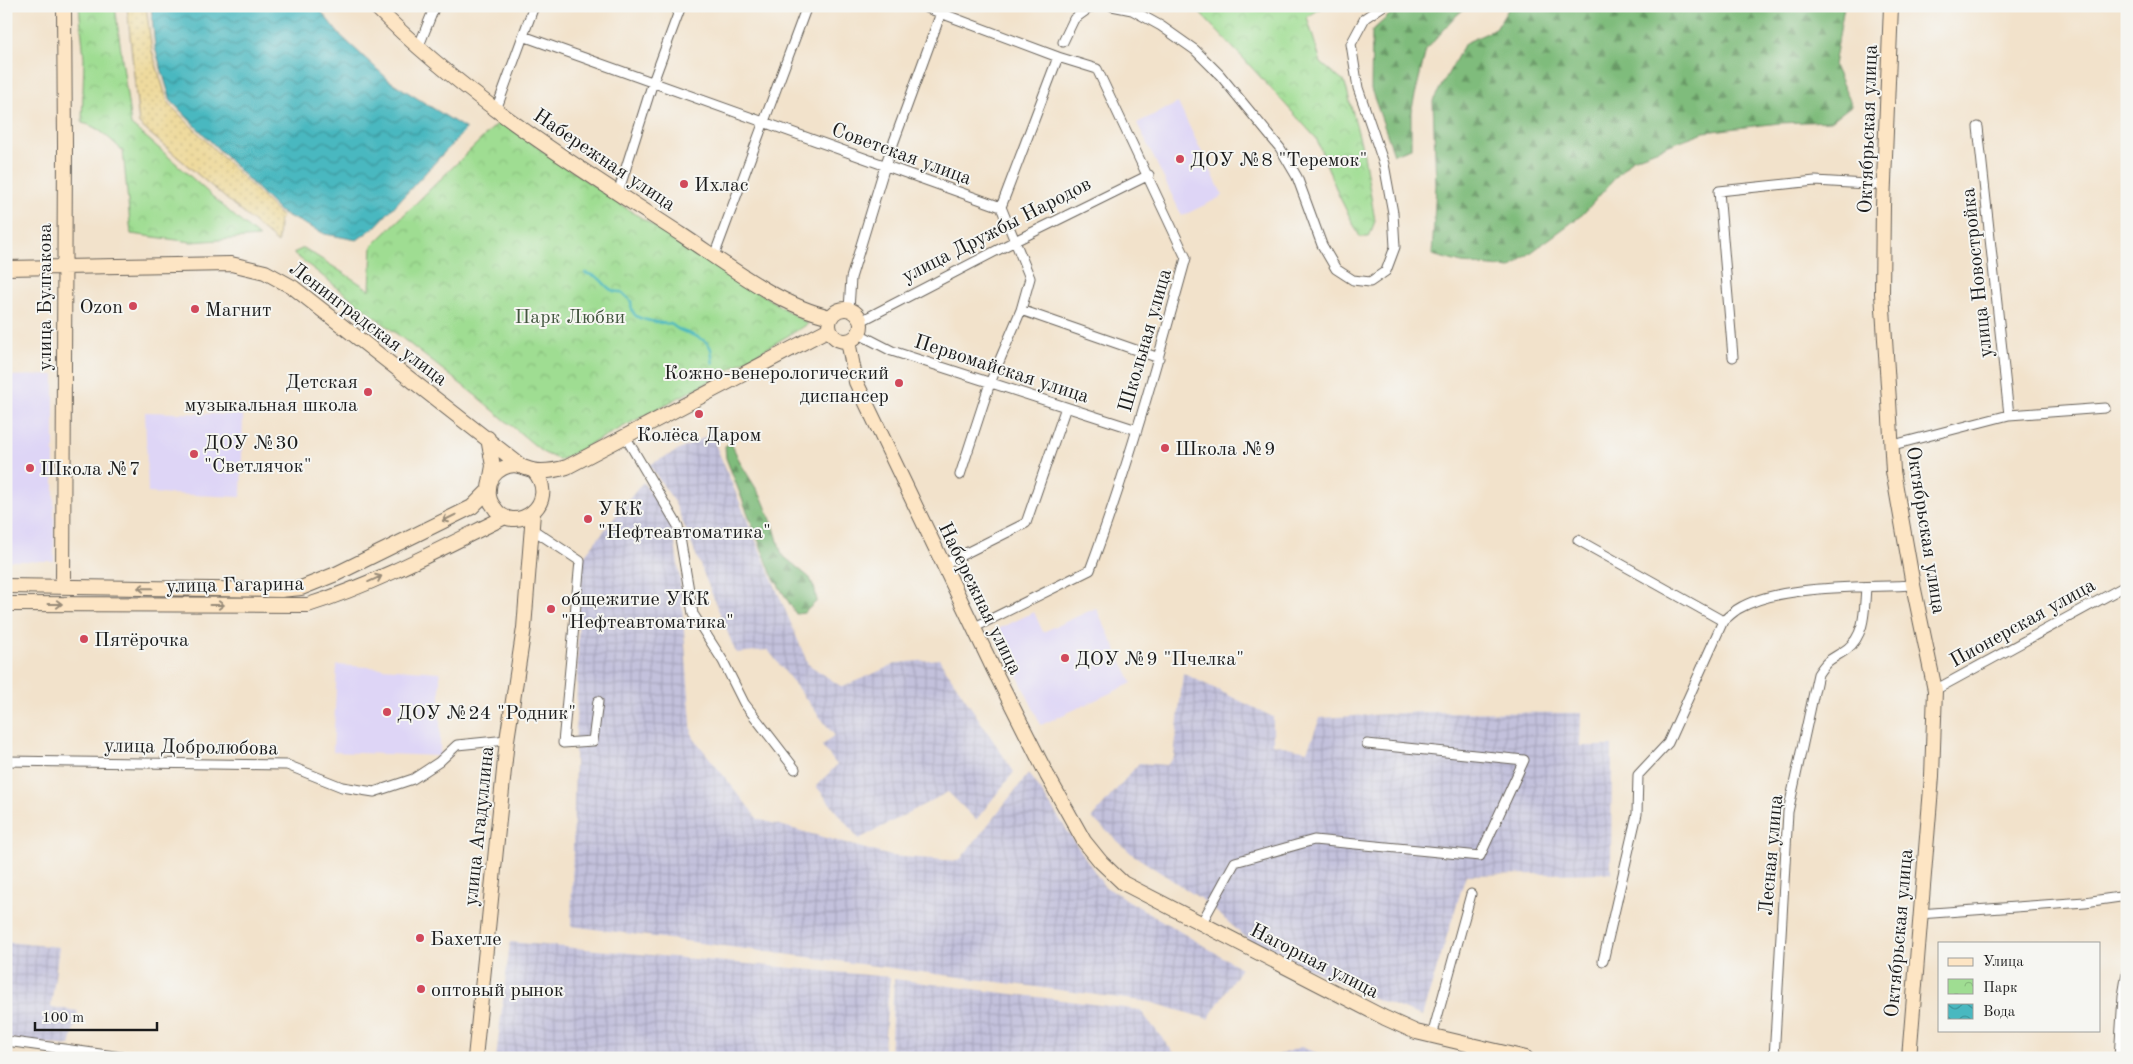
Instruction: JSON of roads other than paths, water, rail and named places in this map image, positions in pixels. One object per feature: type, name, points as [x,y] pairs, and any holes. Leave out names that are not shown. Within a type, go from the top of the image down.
[{"type":"main road","name":"улица Булгакова","points":[[63,587],[64,6]]},
{"type":"main road","name":"Набережная улица","points":[[375,6],[418,48],[462,85],[496,110],[768,291],[830,323]]},
{"type":"main road","name":"Октябрьская улица","points":[[1891,6],[1882,293],[1893,445],[1893,471],[1913,585],[1935,690],[1932,776],[1908,1058]]},
{"type":"main road","name":"Ленинградская улица","points":[[6,268],[231,264],[265,272],[294,288],[526,468]]},
{"type":"main road","points":[[488,438],[492,466],[489,486],[490,500],[496,511],[510,518],[524,518],[533,513],[539,506],[543,495],[553,480],[567,468],[830,323],[839,310],[849,309],[858,314],[856,332],[842,341],[834,337],[830,323]]},
{"type":"main road","name":"Набережная улица","points":[[856,332],[856,382],[942,565],[1047,775],[1084,841],[1101,862]]},
{"type":"main road","points":[[489,486],[501,469],[510,465],[551,471],[567,468]]},
{"type":"main road","points":[[526,468],[542,485],[543,495]]},
{"type":"main road","name":"улица Гагарина","points":[[6,586],[281,590],[301,588],[336,574],[472,507],[489,486]]},
{"type":"main road","points":[[530,570],[533,513]]},
{"type":"main road","points":[[510,518],[525,540],[530,570]]},
{"type":"main road","name":"улица Гагарина","points":[[6,604],[308,605],[342,594],[510,518]]},
{"type":"main road","name":"улица Агадуллина","points":[[475,1058],[507,740],[524,628],[530,570]]},
{"type":"main road","name":"Нагорная улица","points":[[1101,862],[1123,883],[1385,1018],[1416,1032],[1526,1058]]},
{"type":"street","points":[[418,48],[435,6]]},
{"type":"street","points":[[496,110],[534,6]]},
{"type":"street","points":[[618,192],[653,82],[681,6]]},
{"type":"street","points":[[714,256],[807,6]]},
{"type":"street","name":"Школьная улица","points":[[922,6],[1058,57],[1097,69],[1149,175],[1186,258],[1137,430],[1111,513],[1090,570],[973,628]]},
{"type":"street","points":[[1063,42],[1074,19],[1092,6]]},
{"type":"street","points":[[1112,6],[1132,10],[1161,26],[1195,50],[1220,75],[1253,112],[1280,148],[1297,177],[1322,245],[1336,269],[1353,280],[1370,282],[1386,271],[1394,247],[1393,213],[1384,164],[1358,88],[1351,44],[1365,18],[1383,6]]},
{"type":"street","points":[[849,309],[851,278],[885,166],[941,13]]},
{"type":"street","name":"Советская улица","points":[[523,36],[1001,207]]},
{"type":"street","points":[[960,475],[990,383],[1021,310],[1030,278],[1001,207],[1058,57]]},
{"type":"street","name":"улица Новостройка","points":[[1978,127],[2009,415]]},
{"type":"street","name":"улица Дружбы Народов","points":[[856,332],[1014,241],[1149,175]]},
{"type":"street","points":[[1733,357],[1719,191],[1815,181],[1884,185]]},
{"type":"street","points":[[1021,310],[1159,358]]},
{"type":"street","name":"Первомайская улица","points":[[856,332],[892,351],[1137,430]]},
{"type":"street","points":[[942,565],[1026,523],[1066,407]]},
{"type":"street","points":[[1893,445],[2009,415],[2105,408]]},
{"type":"street","points":[[625,436],[678,526],[693,614],[723,661],[744,703],[795,769]]},
{"type":"street","points":[[532,529],[580,561],[563,743],[593,741],[598,701]]},
{"type":"street","points":[[1578,540],[1723,621]]},
{"type":"street","points":[[1603,961],[1637,814],[1638,775],[1668,743],[1723,621],[1738,609],[1763,598],[1821,588],[1913,585]]},
{"type":"street","name":"Пионерская улица","points":[[1935,690],[2127,585]]},
{"type":"street","name":"Лесная улица","points":[[1774,1058],[1788,812],[1818,674],[1827,660],[1847,649],[1857,638],[1862,628],[1866,588]]},
{"type":"street","name":"улица Добролюбова","points":[[6,761],[287,765],[342,787],[374,792],[413,778],[439,762],[457,745],[507,740]]},
{"type":"street","points":[[1201,924],[1235,862],[1314,840],[1480,856],[1524,760],[1367,744]]},
{"type":"street","points":[[1432,1036],[1470,894]]},
{"type":"street","points":[[1919,914],[2085,902],[2127,896]]},
{"type":"street","points":[[2119,1058],[2122,996],[2127,972]]},
{"type":"street","points":[[6,1041],[129,1058]]},
{"type":"water","points":[[151,6],[317,6],[339,34],[390,81],[466,129],[376,226],[357,240],[325,234],[280,212],[171,101],[155,48]]},
{"type":"waterway","points":[[585,273],[597,277],[613,291],[621,292],[631,301],[632,311],[636,316],[661,323],[671,323],[679,330],[703,340],[711,349],[713,364]]},
{"type":"place","name":"ДОУ №8 \"Теремок\"","points":[[1180,159]]},
{"type":"place","name":"Ихлас","points":[[684,184]]},
{"type":"place","name":"Ozon","points":[[133,306]]},
{"type":"place","name":"Магнит","points":[[195,309]]},
{"type":"place","name":"Кожно-венерологический диспансер","points":[[899,383]]},
{"type":"place","name":"Детская музыкальная школа","points":[[368,392]]},
{"type":"place","name":"Колёса Даром","points":[[699,414]]},
{"type":"place","name":"Школа №9","points":[[1165,448]]},
{"type":"place","name":"ДОУ №30 \"Светлячок\"","points":[[194,454]]},
{"type":"place","name":"Школа №7","points":[[30,468]]},
{"type":"place","name":"УКК \"Нефтеавтоматика\"","points":[[588,519]]},
{"type":"place","name":"общежитие УКК \"Нефтеавтоматика\"","points":[[551,609]]},
{"type":"place","name":"Пятёрочка","points":[[84,639]]},
{"type":"place","name":"ДОУ №9 \"Пчелка\"","points":[[1065,658]]},
{"type":"place","name":"ДОУ №24 \"Родник\"","points":[[387,712]]},
{"type":"place","name":"Бахетле","points":[[420,938]]},
{"type":"place","name":"оптовый рынок","points":[[421,989]]},
{"type":"park label","name":"Парк Любви","points":[[570,316]]}]
